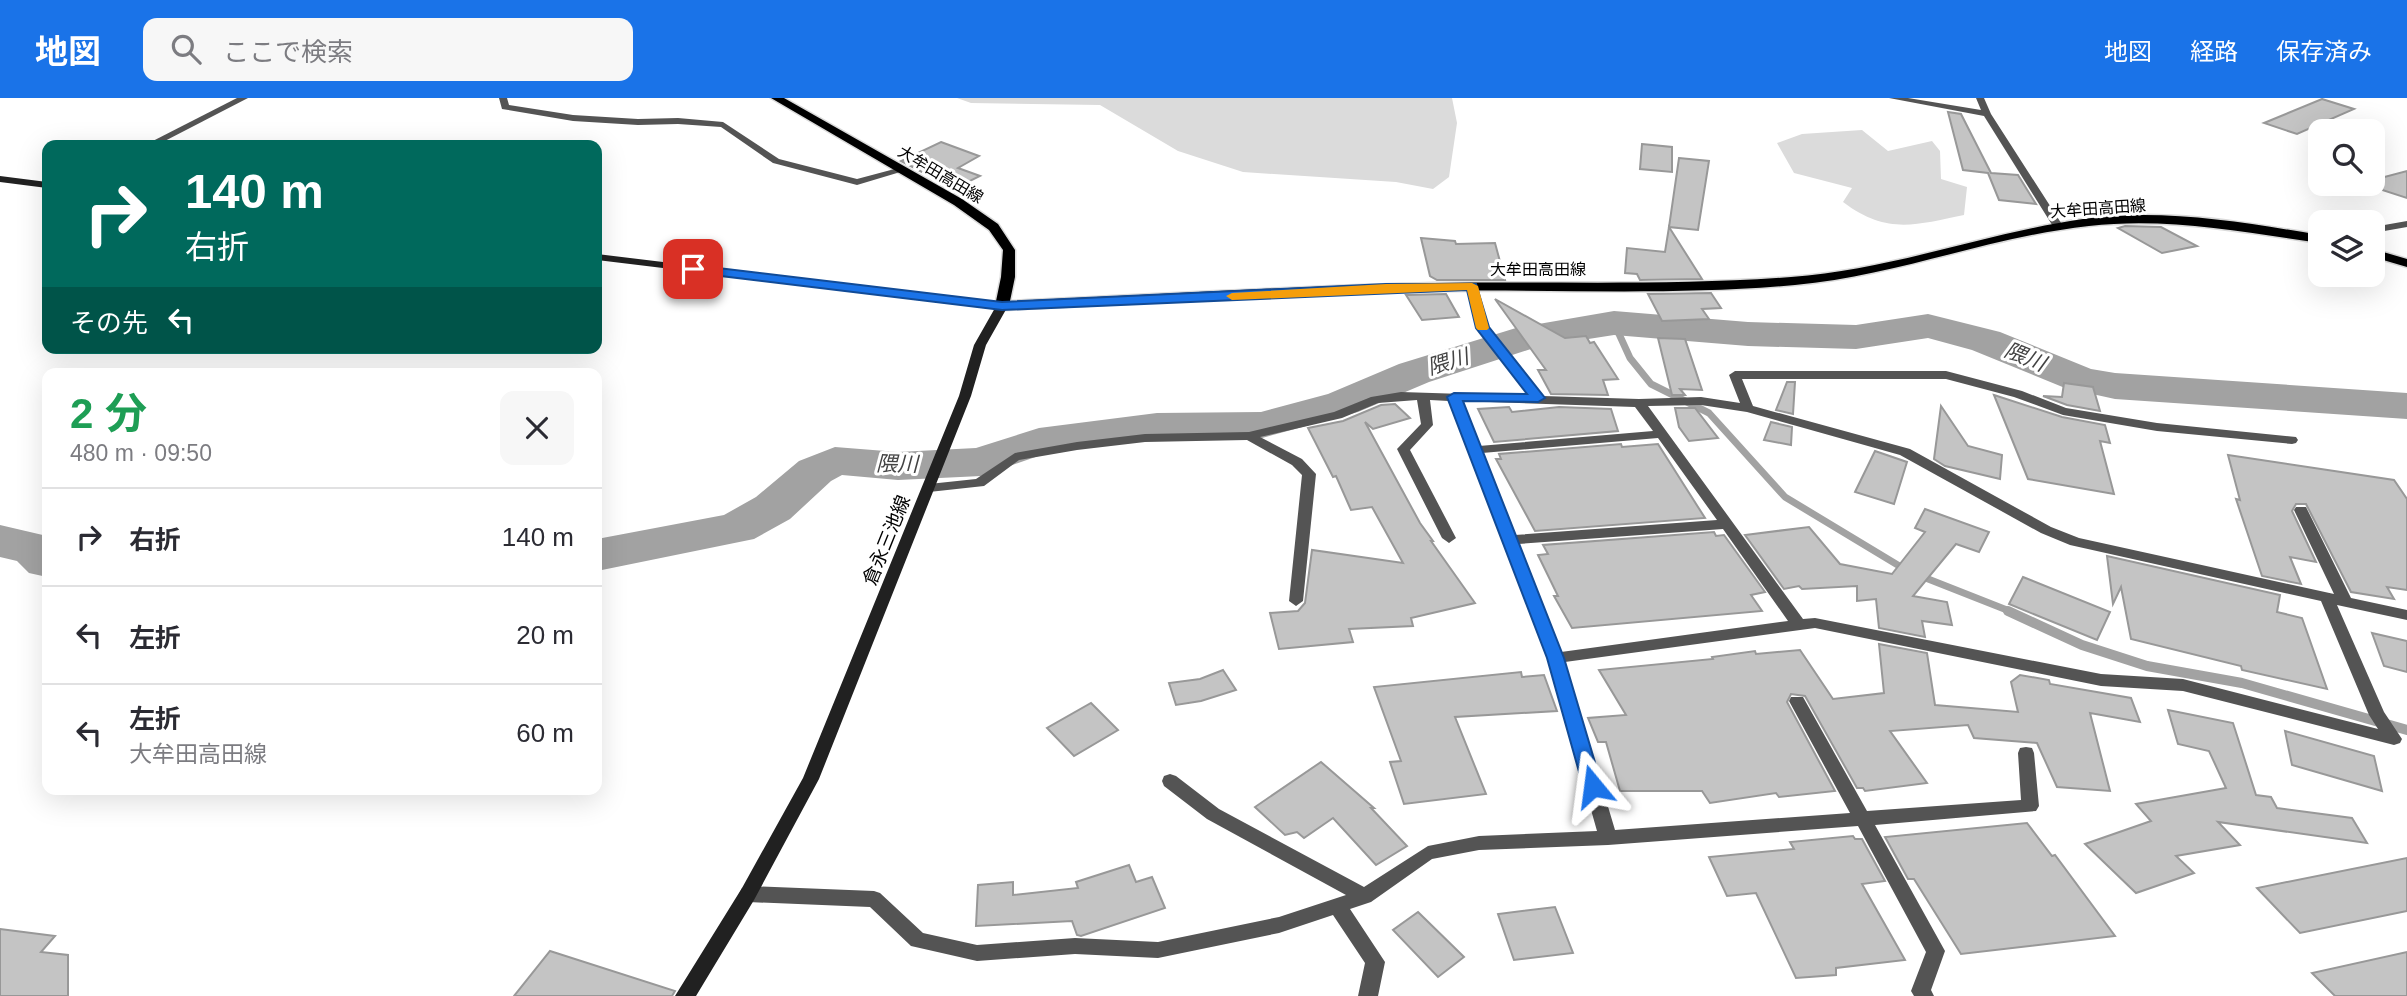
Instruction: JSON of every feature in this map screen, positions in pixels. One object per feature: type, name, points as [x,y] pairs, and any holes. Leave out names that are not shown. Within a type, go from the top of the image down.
[{"type":"main road","name":"大牟田高田線","points":[[776,98],[958,202],[994,228],[1009,250],[1008,277],[1002,306],[1386,288],[1734,285],[1800,280],[1851,272],[2058,226],[2127,221],[2201,223],[2308,237]]},
{"type":"main road","points":[[0,179],[42,184]]},
{"type":"main road","points":[[2385,257],[2407,263]]},
{"type":"main road","points":[[602,258],[1002,306]]},
{"type":"main road","name":"倉永三池線","points":[[684,996],[748,894],[811,779],[951,432],[980,345],[1002,306]]},
{"type":"street","points":[[160,140],[244,98]]},
{"type":"street","points":[[503,98],[505,107],[573,118],[723,125],[776,161],[857,182],[902,170]]},
{"type":"street","points":[[1893,98],[1987,114]]},
{"type":"street","points":[[1980,98],[1987,114],[2058,226]]},
{"type":"street","points":[[2385,228],[2407,223]]},
{"type":"street","points":[[1472,286],[1483,328],[1538,398]]},
{"type":"street","points":[[1748,408],[1735,375],[1946,375],[2018,394],[2063,411],[2157,427],[2292,440]]},
{"type":"street","points":[[929,488],[979,483],[1016,457],[1145,438],[1248,436],[1338,415],[1375,400],[1401,396],[1639,403],[1696,401],[1748,408],[1905,452],[2046,530],[2076,542],[2407,615]]},
{"type":"street","points":[[1423,396],[1427,425],[1403,449],[1449,538]]},
{"type":"street","points":[[1454,397],[1556,658],[1608,838]]},
{"type":"street","points":[[1639,403],[1799,625]]},
{"type":"street","points":[[1475,450],[1662,434]]},
{"type":"street","points":[[1248,436],[1297,462],[1309,474],[1296,601]]},
{"type":"street","points":[[2301,510],[2345,601]]},
{"type":"street","points":[[1510,540],[1728,524]]},
{"type":"street","points":[[2327,598],[2377,716],[2397,737]]},
{"type":"street","points":[[1556,658],[1815,623],[2101,680],[2183,685],[2397,737]]},
{"type":"street","points":[[1797,701],[1936,951],[1921,991],[1924,996]]},
{"type":"street","points":[[748,894],[874,899],[918,940],[977,953],[1074,946],[1158,950],[1279,925],[1366,896],[1428,853],[1479,843],[1608,838],[2030,806],[2026,753]]},
{"type":"street","points":[[1170,781],[1213,814],[1366,896]]},
{"type":"street","points":[[1337,905],[1374,962],[1368,996]]},
{"type":"shaded area","points":[[957,98],[1452,98],[1457,123],[1449,177],[1433,189],[1396,182],[1243,172],[1178,151],[1100,105],[971,103]]},
{"type":"shaded area","points":[[1862,130],[1888,151],[1932,141],[1940,151],[1941,179],[1967,187],[1964,215],[1902,225],[1874,219],[1843,202],[1852,188],[1794,173],[1777,143],[1802,134]]},
{"type":"building","points":[[2322,99],[2354,109],[2331,119],[2308,119],[2308,129],[2297,134],[2264,123]]},
{"type":"building","points":[[1948,112],[1961,114],[1991,173],[2018,175],[2036,204],[1999,200],[1988,173],[1963,170]]},
{"type":"building","points":[[941,142],[979,156],[958,168],[980,176],[954,189],[901,161]]},
{"type":"building","points":[[1642,144],[1672,147],[1672,172],[1640,169]]},
{"type":"building","points":[[1679,158],[1709,161],[1698,230],[1669,227]]},
{"type":"building","points":[[2407,171],[2407,198],[2385,191],[2385,177]]},
{"type":"building","points":[[1669,227],[1702,279],[1640,280],[1637,274],[1625,273],[1627,248],[1665,252]]},
{"type":"building","points":[[2161,227],[2197,246],[2162,253],[2118,228]]},
{"type":"building","points":[[1421,238],[1455,241],[1456,244],[1495,243],[1505,280],[1437,280],[1430,276]]},
{"type":"building","points":[[1711,293],[1721,308],[1702,309],[1709,319],[1662,321],[1648,294]]},
{"type":"building","points":[[1446,294],[1459,317],[1422,320],[1406,295]]},
{"type":"building","points":[[1495,299],[1565,338],[1586,336],[1590,343],[1594,342],[1618,379],[1603,380],[1608,395],[1551,394],[1538,370],[1546,370]]},
{"type":"building","points":[[1658,338],[1685,339],[1702,390],[1680,389],[1685,395],[1672,395]]},
{"type":"building","points":[[1787,382],[1795,382],[1793,414],[1776,410]]},
{"type":"building","points":[[2064,383],[2093,387],[2100,411],[2067,405],[2043,396],[2062,397]]},
{"type":"building","points":[[1994,395],[2062,417],[2105,425],[2110,443],[2100,441],[2114,494],[2028,479]]},
{"type":"building","points":[[1395,404],[1410,418],[1373,429],[1365,422],[1420,523],[1475,603],[1411,618],[1413,626],[1349,629],[1353,642],[1279,649],[1270,613],[1298,611],[1305,603],[1312,550],[1403,563],[1372,507],[1351,510],[1336,476],[1333,477],[1308,428],[1343,421],[1381,405]]},
{"type":"building","points":[[1941,406],[1968,446],[2002,455],[2000,479],[1945,466],[1934,459]]},
{"type":"building","points":[[1509,407],[1512,412],[1559,407],[1611,409],[1618,431],[1494,442],[1478,409]]},
{"type":"building","points":[[1675,408],[1695,408],[1718,438],[1689,441],[1679,427]]},
{"type":"building","points":[[1771,422],[1792,427],[1791,445],[1764,440]]},
{"type":"building","points":[[1621,444],[1622,447],[1658,444],[1705,518],[1535,531],[1496,459],[1501,459],[1499,454]]},
{"type":"building","points":[[1875,451],[1907,462],[1894,504],[1855,492]]},
{"type":"building","points":[[2228,455],[2394,480],[2407,499],[2407,590],[2387,587],[2394,599],[2351,592],[2306,504],[2296,504],[2292,511],[2316,562],[2290,557],[2301,584],[2262,576],[2236,499],[2240,500]]},
{"type":"building","points":[[1925,509],[1989,532],[1979,552],[1956,544],[1913,596],[1947,602],[1952,625],[1922,621],[1925,637],[1879,628],[1876,599],[1857,601],[1857,586],[1802,589],[1799,586],[1784,589],[1745,535],[1809,527],[1840,564],[1892,574],[1925,532],[1915,528]]},
{"type":"building","points":[[1714,532],[1716,536],[1724,535],[1765,592],[1751,595],[1762,611],[1572,628],[1554,596],[1558,596],[1538,555],[1548,554],[1543,545]]},
{"type":"building","points":[[2107,556],[2280,595],[2277,612],[2302,618],[2327,689],[2242,670],[2241,666],[2131,639],[2121,587],[2113,604]]},
{"type":"building","points":[[2023,577],[2110,612],[2097,640],[2009,604]]},
{"type":"building","points":[[2372,633],[2407,641],[2407,672],[2384,666]]},
{"type":"building","points":[[1879,644],[1927,653],[1935,705],[2018,712],[2011,682],[2020,675],[2049,680],[2050,684],[2131,698],[2140,722],[2090,713],[2110,791],[2057,787],[2037,743],[1974,738],[1968,725],[1890,731],[1927,783],[1865,791],[1863,788],[1857,788],[1805,696],[1791,694],[1787,702],[1835,791],[1779,797],[1776,793],[1710,803],[1702,791],[1620,791],[1606,742],[1598,742],[1588,718],[1626,715],[1599,670],[1713,659],[1712,657],[1755,651],[1756,654],[1800,650],[1833,699],[1884,693]]},
{"type":"building","points":[[1223,670],[1236,690],[1201,701],[1176,705],[1169,683],[1200,679]]},
{"type":"building","points":[[1521,672],[1522,677],[1544,675],[1557,711],[1455,717],[1486,794],[1404,804],[1390,762],[1401,761],[1374,687]]},
{"type":"building","points":[[1091,703],[1118,730],[1074,756],[1047,728]]},
{"type":"building","points":[[2168,710],[2233,723],[2256,795],[2271,797],[2277,808],[2352,818],[2367,843],[2218,822],[2240,845],[2176,856],[2194,873],[2136,893],[2085,844],[2151,821],[2136,804],[2226,788],[2209,751],[2178,744]]},
{"type":"building","points":[[2285,731],[2374,756],[2382,791],[2292,765]]},
{"type":"building","points":[[1321,762],[1374,808],[1371,808],[1407,846],[1376,865],[1333,818],[1304,838],[1297,832],[1285,835],[1255,807]]},
{"type":"building","points":[[2027,823],[2052,856],[2055,855],[2115,936],[1961,954],[1914,879],[1908,879],[1885,837]]},
{"type":"building","points":[[1853,836],[1855,839],[1862,839],[1885,881],[1862,884],[1905,960],[1836,968],[1836,975],[1796,978],[1756,893],[1727,896],[1709,857],[1794,849],[1790,842]]},
{"type":"building","points":[[2407,858],[2407,911],[2300,933],[2257,888]]},
{"type":"building","points":[[1129,865],[1136,882],[1152,877],[1165,908],[1081,936],[1077,935],[1072,921],[976,926],[978,885],[1013,882],[1013,895],[1078,888],[1076,882]]},
{"type":"building","points":[[1555,907],[1573,953],[1514,960],[1498,914]]},
{"type":"building","points":[[1418,912],[1464,957],[1438,977],[1393,930]]},
{"type":"building","points":[[0,929],[55,936],[41,952],[68,955],[68,996],[0,996]]},
{"type":"building","points":[[550,951],[675,991],[672,996],[514,996]]},
{"type":"building","points":[[2407,952],[2407,996],[2335,996],[2312,973]]},
{"type":"waterway","points":[[1614,323],[1630,358],[1651,384],[1709,413],[1785,497],[1906,570]]},
{"type":"waterway","name":"隈川","points":[[602,554],[737,528],[773,508],[815,471],[835,461],[898,466],[981,462],[1039,441],[1157,426],[1262,425],[1343,403],[1414,373],[1530,336],[1614,323],[1748,334],[1856,337],[1928,326],[1986,341],[2080,379],[2115,386],[2407,406]]},
{"type":"waterway","name":"隈川","points":[[0,541],[34,549],[42,556]]},
{"type":"waterway","points":[[1918,575],[2012,612]]},
{"type":"waterway","points":[[2008,611],[2082,645],[2147,666],[2242,683],[2407,730]]},
{"type":"slow traffic","points":[[1232,296],[1472,286],[1483,328]]},
{"type":"route","points":[[693,269],[1002,306],[1472,286],[1483,328],[1538,398],[1454,397],[1556,658],[1593,786]]}]
